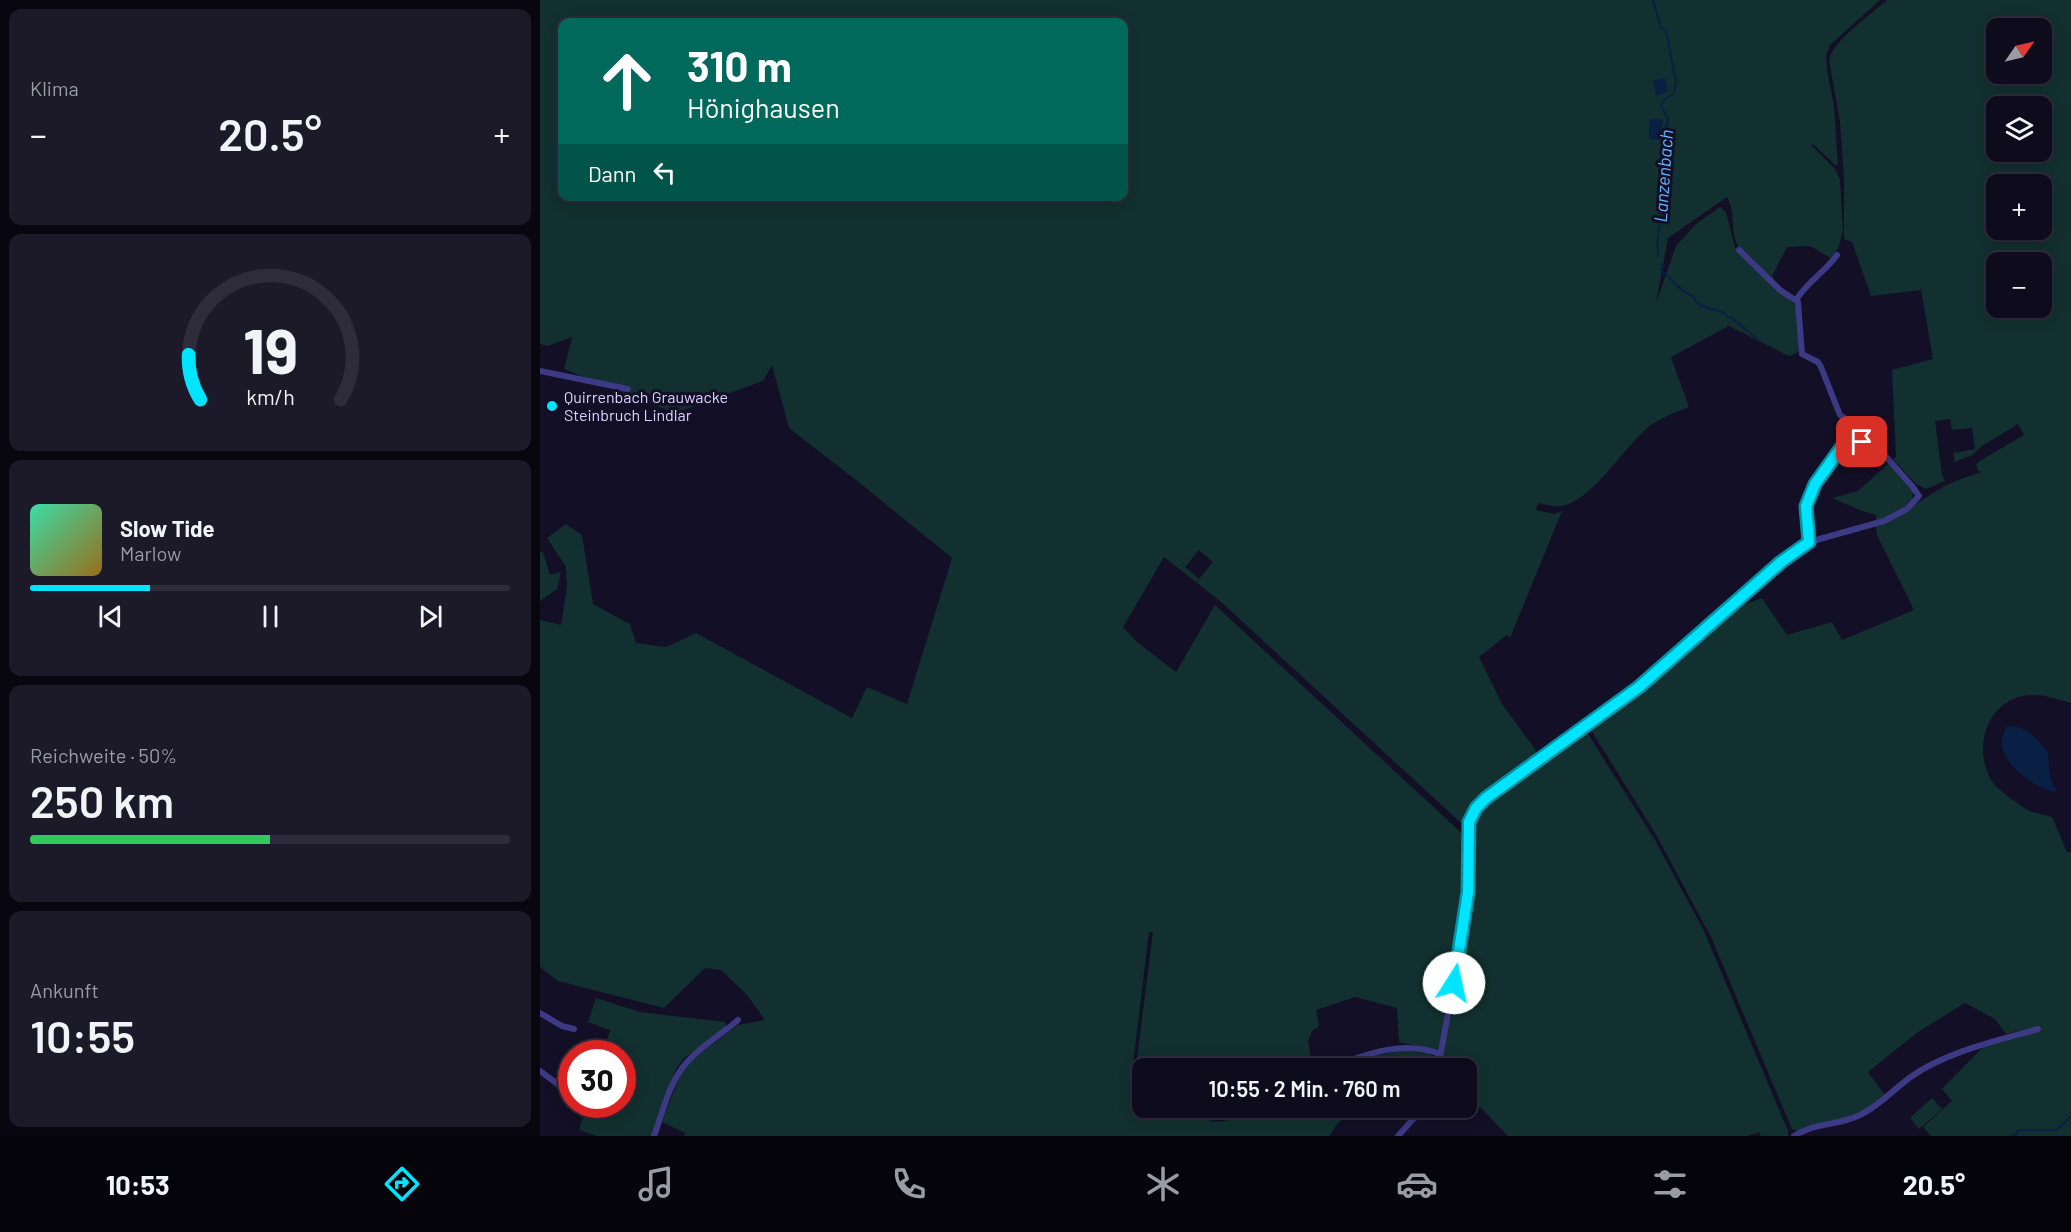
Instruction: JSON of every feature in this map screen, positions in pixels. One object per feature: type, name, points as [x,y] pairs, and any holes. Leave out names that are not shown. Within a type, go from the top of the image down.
[{"type":"street","points":[[1439,1058],[1451,1005],[1468,892],[1469,822],[1476,808],[1486,798],[1639,687],[1781,562],[1809,542],[1884,521],[1907,509],[1919,496],[1874,442],[1840,415],[1818,362],[1802,354],[1799,305],[1796,300],[1780,290],[1739,250]]},
{"type":"street","points":[[1796,300],[1807,284],[1830,265],[1837,255]]},
{"type":"street","points":[[540,371],[628,389]]},
{"type":"street","points":[[1809,542],[1806,506],[1815,484],[1843,445],[1850,442],[1874,442]]},
{"type":"street","points":[[540,1013],[562,1026],[574,1029]]},
{"type":"street","points":[[654,1136],[671,1089],[681,1070],[688,1061],[738,1020]]},
{"type":"street","points":[[1794,1136],[1807,1128],[1848,1121],[1863,1114],[1913,1076],[1934,1064],[1963,1052],[2038,1029]]},
{"type":"street","points":[[1358,1058],[1402,1047],[1427,1049],[1440,1054]]},
{"type":"street","points":[[540,1071],[558,1084]]},
{"type":"street","points":[[1398,1136],[1414,1118]]},
{"type":"green space","points":[[540,0],[1880,0],[1830,45],[1826,55],[1834,106],[1838,165],[1835,165],[1813,144],[1811,145],[1835,169],[1840,180],[1843,231],[1838,249],[1831,258],[1810,246],[1787,247],[1772,276],[1775,282],[1751,261],[1736,242],[1732,211],[1727,197],[1668,238],[1656,303],[1676,246],[1695,225],[1720,207],[1726,212],[1735,248],[1797,307],[1799,349],[1797,353],[1789,356],[1729,326],[1671,357],[1689,407],[1649,427],[1587,493],[1576,500],[1559,506],[1538,503],[1536,510],[1554,514],[1562,511],[1510,638],[1507,635],[1479,657],[1502,704],[1537,755],[1534,760],[1474,806],[1465,822],[1461,823],[1220,601],[1164,557],[1123,627],[1137,642],[1176,672],[1215,605],[1466,837],[1467,863],[1463,916],[1440,1047],[1437,1050],[1399,1042],[1397,1008],[1355,997],[1316,1010],[1319,1026],[1312,1031],[1308,1042],[1311,1058],[1137,1058],[1153,932],[1149,932],[1132,1058],[1132,1118],[1204,1118],[1214,1122],[1234,1118],[1346,1118],[1330,1136],[684,1136],[685,1133],[662,1122],[682,1070],[691,1060],[738,1025],[765,1020],[747,995],[721,970],[705,968],[664,1008],[558,981],[540,967],[540,620],[561,625],[567,587],[566,567],[547,538],[566,524],[582,535],[593,604],[630,624],[636,643],[666,647],[696,633],[852,718],[867,687],[907,704],[952,558],[789,428],[772,365],[763,381],[675,413],[564,369],[572,337],[548,346],[540,344]],"holes":[[[1199,550],[1213,562],[1199,579],[1185,567]]]},
{"type":"green space","points":[[1887,0],[2071,0],[2071,703],[2035,695],[2019,697],[2005,703],[1995,713],[1988,726],[1983,754],[1986,769],[1993,783],[2030,811],[2052,817],[2067,852],[2071,852],[2071,1136],[1931,1136],[1923,1127],[1952,1101],[1942,1089],[1983,1047],[2028,1034],[2030,1028],[2006,1034],[1995,1019],[1965,1003],[1918,1032],[1868,1072],[1885,1095],[1849,1119],[1810,1127],[1798,1132],[1792,1129],[1711,937],[1655,833],[1591,730],[1593,725],[1640,689],[1733,609],[1762,598],[1787,635],[1832,622],[1842,640],[1914,610],[1877,535],[1876,526],[1901,514],[1944,487],[1982,472],[1978,471],[1976,465],[1978,462],[2024,435],[2018,424],[1982,446],[1972,455],[1955,462],[1953,453],[1975,449],[1972,428],[1952,430],[1950,419],[1935,421],[1942,475],[1945,481],[1926,489],[1916,484],[1893,459],[1896,457],[1892,370],[1933,359],[1921,290],[1871,296],[1852,242],[1844,239],[1844,180],[1840,122],[1829,60],[1838,44]]},
{"type":"green space","points":[[1889,463],[1913,490],[1912,501],[1907,507],[1876,522],[1876,515],[1832,498],[1858,491]]},
{"type":"green space","points":[[540,552],[543,552],[550,575],[561,572],[557,589],[540,601]]},
{"type":"green space","points":[[1582,733],[1588,734],[1655,840],[1704,931],[1788,1131],[1788,1136],[1761,1136],[1759,1132],[1747,1136],[1508,1136],[1477,1106],[1477,1058],[1442,1058],[1470,893],[1470,822],[1487,799]]},
{"type":"green space","points":[[596,998],[640,1012],[725,1022],[726,1026],[724,1030],[684,1058],[676,1069],[652,1136],[597,1136],[579,1130],[583,1118],[636,1118],[636,1040],[607,1040],[610,1030],[588,1022]]},
{"type":"green space","points":[[1406,1050],[1429,1053],[1435,1058],[1368,1058]]},
{"type":"green space","points":[[1932,1098],[1942,1109],[1919,1129],[1910,1118]]},
{"type":"water","points":[[1665,78],[1668,92],[1656,96],[1653,80]]},
{"type":"water","points":[[1651,119],[1663,121],[1659,140],[1649,139]]},
{"type":"water","points":[[2008,726],[2021,728],[2031,734],[2048,753],[2049,773],[2055,792],[2034,784],[2006,757],[2002,747],[2002,736]]},
{"type":"waterway","name":"Lanzenbach","points":[[1653,0],[1661,28],[1666,31],[1676,82],[1674,93],[1662,102],[1662,108],[1668,119],[1663,140],[1662,155],[1665,176],[1657,244],[1658,256]]},
{"type":"waterway","name":"Lanzenbach","points":[[1661,264],[1663,267],[1661,270],[1683,291],[1693,296],[1697,303],[1725,313],[1727,317],[1732,318],[1756,338]]},
{"type":"waterway","points":[[2010,1136],[2014,1136],[2019,1130],[2057,1130],[2071,1116]]},
{"type":"place","name":"Quirrenbach Grauwacke Steinbruch Lindlar","points":[[552,406]]},
{"type":"route","points":[[1454,983],[1468,892],[1469,822],[1476,808],[1486,798],[1639,687],[1781,562],[1809,542],[1806,506],[1815,484],[1843,445],[1850,442],[1862,442]]}]
